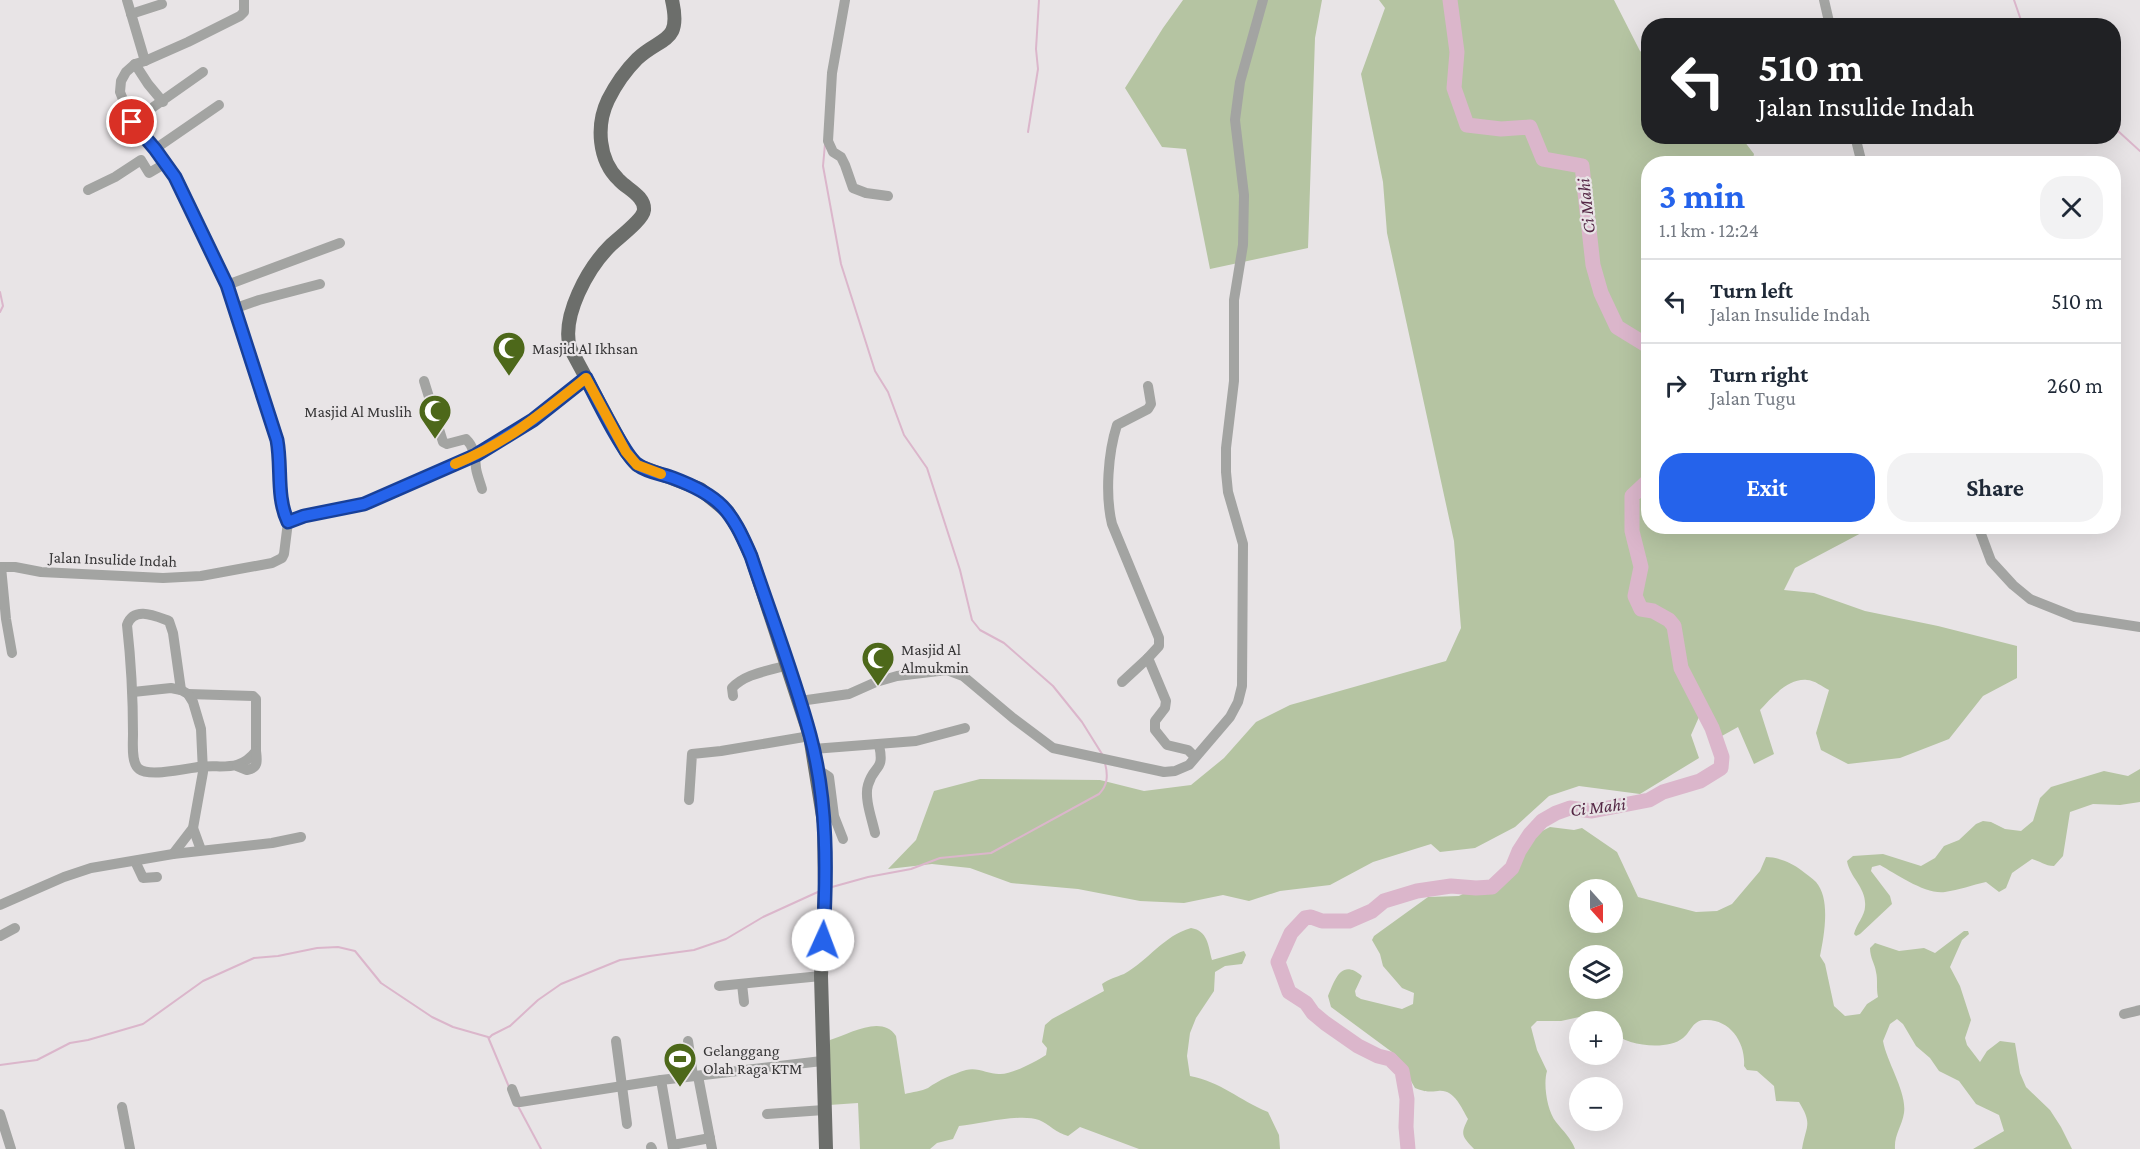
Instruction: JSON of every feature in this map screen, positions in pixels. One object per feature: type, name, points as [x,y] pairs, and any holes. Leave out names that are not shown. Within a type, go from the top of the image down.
[{"type":"main road","points":[[672,0],[674,27],[669,39],[638,58],[621,80],[608,101],[600,134],[605,163],[618,180],[641,199],[644,209],[641,217],[608,248],[594,265],[575,300],[567,340],[626,452],[637,465],[700,489],[728,512],[751,556],[800,701],[812,742],[824,834],[825,891],[821,976],[826,1149]]},
{"type":"street","points":[[127,0],[140,63],[148,84],[163,102]]},
{"type":"street","points":[[244,0],[245,7],[240,16],[140,63],[126,72],[121,81],[120,92],[132,122],[166,163],[184,193],[236,308],[277,440],[280,460],[280,495],[288,522],[304,516],[364,504],[476,455],[533,420],[586,378]]},
{"type":"street","points":[[845,0],[832,73],[828,141],[833,152],[841,157],[853,188],[866,193],[888,196]]},
{"type":"street","points":[[800,701],[849,694],[897,676],[947,670],[963,676],[1041,740],[1063,751],[1121,761],[1164,772],[1189,765],[1230,717],[1238,702],[1242,686],[1243,544],[1228,492],[1226,472],[1226,448],[1234,381],[1234,300],[1243,245],[1244,195],[1235,120],[1240,82],[1263,0]]},
{"type":"street","points":[[1824,0],[1828,18]]},
{"type":"street","points":[[131,15],[162,4]]},
{"type":"street","points":[[132,122],[203,72]]},
{"type":"street","points":[[155,149],[219,105]]},
{"type":"street","points":[[88,190],[115,177],[141,160],[149,173],[166,163]]},
{"type":"street","points":[[227,285],[340,243]]},
{"type":"street","points":[[236,308],[320,284]]},
{"type":"street","points":[[424,381],[443,442],[447,444],[466,439],[470,442],[476,455],[476,467],[482,489]]},
{"type":"street","points":[[1122,682],[1159,646],[1159,638],[1112,524],[1108,488],[1117,425],[1148,409],[1151,404],[1148,386]]},
{"type":"street","name":"Jalan Insulide Indah","points":[[0,567],[127,578],[201,576],[277,561],[284,554],[288,522]]},
{"type":"street","points":[[1981,534],[1991,561],[2013,585],[2030,599],[2075,616],[2140,627]]},
{"type":"street","points":[[0,567],[12,653]]},
{"type":"street","points":[[133,692],[171,688],[185,692],[253,696],[256,699],[257,764],[255,767],[247,770],[237,766],[203,766],[158,772],[142,771],[135,761],[133,747],[133,692],[127,625],[130,618],[135,614],[143,614],[169,621],[172,625],[185,692],[193,702],[201,729],[203,766],[193,828],[174,854]]},
{"type":"street","points":[[1148,658],[1166,700],[1165,708],[1155,721],[1155,730],[1167,745],[1188,750],[1195,757]]},
{"type":"street","points":[[733,696],[732,688],[738,682],[788,665]]},
{"type":"street","points":[[689,800],[692,754],[812,742],[879,745],[916,741],[965,728]]},
{"type":"street","points":[[875,833],[867,793],[868,786],[881,765],[879,745]]},
{"type":"street","points":[[817,774],[823,773],[829,777],[834,816],[843,839]]},
{"type":"street","points":[[193,828],[201,850]]},
{"type":"street","points":[[1,903],[78,872],[174,854],[272,843],[301,837]]},
{"type":"street","points":[[135,861],[144,878],[157,878]]},
{"type":"street","points":[[0,936],[15,928]]},
{"type":"street","points":[[719,986],[821,976]]},
{"type":"street","points":[[742,984],[744,1002]]},
{"type":"street","points":[[2124,1014],[2140,1010]]},
{"type":"street","points":[[616,1041],[627,1124]]},
{"type":"street","points":[[661,1080],[673,1147],[711,1144],[687,1041]]},
{"type":"street","points":[[512,1089],[517,1102],[520,1102],[661,1080],[822,1061]]},
{"type":"street","points":[[122,1107],[130,1149]]},
{"type":"street","points":[[767,1114],[824,1110]]},
{"type":"street","points":[[0,1114],[10,1149]]},
{"type":"green space","points":[[1183,0],[1322,0],[1315,38],[1308,248],[1210,269],[1186,149],[1162,147],[1125,88]]},
{"type":"green space","points":[[1379,0],[1614,0],[1641,52],[1641,144],[1746,144],[1754,154],[1754,156],[1641,156],[1641,534],[1859,534],[1795,568],[1784,590],[1814,593],[1865,611],[2017,646],[2017,678],[1983,696],[1949,739],[1900,758],[1848,764],[1821,750],[1816,733],[1829,690],[1810,680],[1793,682],[1769,700],[1760,710],[1774,754],[1754,764],[1738,727],[1720,737],[1699,717],[1691,735],[1699,758],[1640,794],[1579,786],[1549,796],[1515,827],[1475,848],[1440,852],[1431,844],[1373,862],[1330,885],[1280,891],[1249,901],[1223,895],[1184,903],[1140,901],[1078,889],[1011,883],[970,868],[932,864],[888,869],[916,840],[934,791],[980,779],[1100,780],[1144,791],[1191,785],[1224,758],[1256,722],[1290,705],[1446,661],[1461,628],[1454,541],[1387,233],[1383,182],[1361,74],[1385,8]]},
{"type":"green space","points":[[2140,769],[2140,802],[2120,805],[2093,804],[2070,812],[2063,856],[2054,866],[2032,859],[2012,873],[2006,888],[1999,892],[1986,882],[1937,892],[1911,883],[1880,865],[1872,867],[1871,871],[1890,896],[1892,904],[1860,934],[1856,936],[1854,934],[1864,913],[1865,900],[1847,861],[1853,856],[1883,854],[1921,866],[1935,858],[1944,846],[1959,840],[1976,824],[1983,821],[2005,829],[2021,831],[2033,821],[2040,798],[2051,787],[2104,771],[2128,776]]},
{"type":"green space","points":[[1550,827],[1574,830],[1582,828],[1617,852],[1638,897],[1696,912],[1717,911],[1732,904],[1760,871],[1766,857],[1780,859],[1801,870],[1821,889],[1825,918],[1820,956],[1825,964],[1834,1006],[1845,1016],[1860,1014],[1867,1004],[1878,997],[1877,975],[1870,948],[1875,943],[1899,951],[1924,948],[1935,953],[1964,931],[1968,931],[1969,934],[1962,940],[1950,967],[1960,986],[1971,1020],[1965,1038],[1967,1045],[1980,1062],[1987,1051],[2000,1041],[2015,1043],[2020,1073],[2026,1087],[2050,1110],[2072,1149],[1973,1149],[2004,1131],[1999,1115],[1976,1104],[1959,1081],[1939,1071],[1930,1058],[1916,1046],[1903,1024],[1897,1019],[1890,1024],[1883,1041],[1903,1096],[1904,1105],[1895,1149],[1802,1149],[1807,1121],[1799,1102],[1776,1101],[1774,1086],[1757,1071],[1747,1070],[1744,1066],[1739,1041],[1729,1028],[1721,1023],[1713,1020],[1700,1021],[1683,1038],[1667,1045],[1657,1046],[1623,1039],[1623,1011],[1569,1011],[1569,1019],[1537,1021],[1531,1027],[1537,1050],[1547,1071],[1546,1090],[1550,1111],[1575,1149],[1474,1149],[1463,1132],[1468,1119],[1453,1096],[1444,1091],[1426,1091],[1415,1088],[1396,1055],[1331,1007],[1328,996],[1336,978],[1344,970],[1349,969],[1362,976],[1355,991],[1356,996],[1361,999],[1402,1009],[1413,1004],[1414,993],[1402,988],[1383,966],[1380,954],[1372,940],[1374,936],[1428,897],[1459,896],[1489,880],[1514,871],[1534,835]]},
{"type":"green space","points":[[1191,928],[1204,935],[1212,960],[1244,951],[1246,955],[1242,964],[1225,966],[1215,972],[1214,991],[1196,1018],[1190,1033],[1187,1056],[1190,1076],[1211,1082],[1268,1112],[1279,1135],[1280,1149],[1139,1149],[1080,1127],[1068,1136],[1039,1120],[1021,1118],[959,1126],[953,1139],[937,1143],[930,1149],[860,1149],[858,1103],[829,1105],[830,1040],[874,1026],[882,1026],[890,1030],[896,1036],[905,1094],[926,1089],[966,1070],[975,1069],[1004,1074],[1046,1055],[1047,1048],[1042,1042],[1045,1025],[1052,1019],[1104,991],[1102,984],[1124,974],[1164,942]]},
{"type":"waterway","points":[[1028,132],[1038,69],[1036,49],[1039,0]]},
{"type":"waterway","name":"Ci Mahi","points":[[1450,0],[1457,52],[1454,88],[1467,125],[1501,129],[1530,127],[1543,159],[1582,166],[1593,265],[1601,293],[1617,327],[1641,342]]},
{"type":"waterway","points":[[2014,0],[2020,18]]},
{"type":"waterway","points":[[2121,134],[2140,151]]},
{"type":"waterway","points":[[825,144],[823,166],[841,264],[875,371],[888,392],[904,435],[927,468],[960,570],[972,620],[980,630],[1004,643],[1053,686],[1082,722],[1102,754]]},
{"type":"waterway","points":[[0,292],[3,306],[0,312]]},
{"type":"waterway","name":"Ci Mahi","points":[[1408,1149],[1407,1099],[1402,1071],[1390,1059],[1358,1046],[1325,1023],[1313,1013],[1306,1003],[1289,992],[1278,962],[1291,933],[1305,918],[1311,917],[1322,921],[1349,921],[1372,911],[1384,901],[1417,891],[1451,886],[1492,887],[1512,868],[1530,834],[1542,821],[1556,813],[1570,808],[1592,811],[1649,800],[1663,792],[1700,781],[1721,768],[1722,757],[1712,728],[1681,668],[1674,626],[1669,620],[1653,611],[1641,609],[1635,596],[1641,567],[1632,531],[1632,496],[1641,488]]},
{"type":"waterway","points":[[832,887],[911,869],[940,858],[991,853],[1099,794],[1106,780],[1105,763]]},
{"type":"waterway","points":[[489,1038],[510,1026],[538,1000],[561,984],[620,960],[694,950],[726,939],[763,917],[820,891]]},
{"type":"waterway","points":[[0,1065],[37,1060],[70,1043],[143,1024],[203,981],[254,958],[338,947],[355,951],[381,983],[432,1017],[453,1027],[488,1037],[509,1087]]},
{"type":"waterway","points":[[518,1106],[541,1149]]},
{"type":"slow traffic","points":[[455,464],[476,455],[533,420],[586,378],[626,452],[637,465],[661,474]]},
{"type":"place","name":"Masjid Al Ikhsan","points":[[509,377]]},
{"type":"place","name":"Masjid Al Muslih","points":[[435,440]]},
{"type":"place","name":"Masjid Al Almukmin","points":[[878,687]]},
{"type":"place","name":"Gelanggang Olah Raga KTM","points":[[680,1088]]},
{"type":"route","points":[[132,122],[175,177],[231,293],[277,440],[280,460],[280,495],[288,522],[304,516],[364,504],[476,455],[533,420],[586,378],[626,452],[637,465],[700,489],[711,495],[728,512],[751,556],[810,736],[824,823],[823,940]]}]
